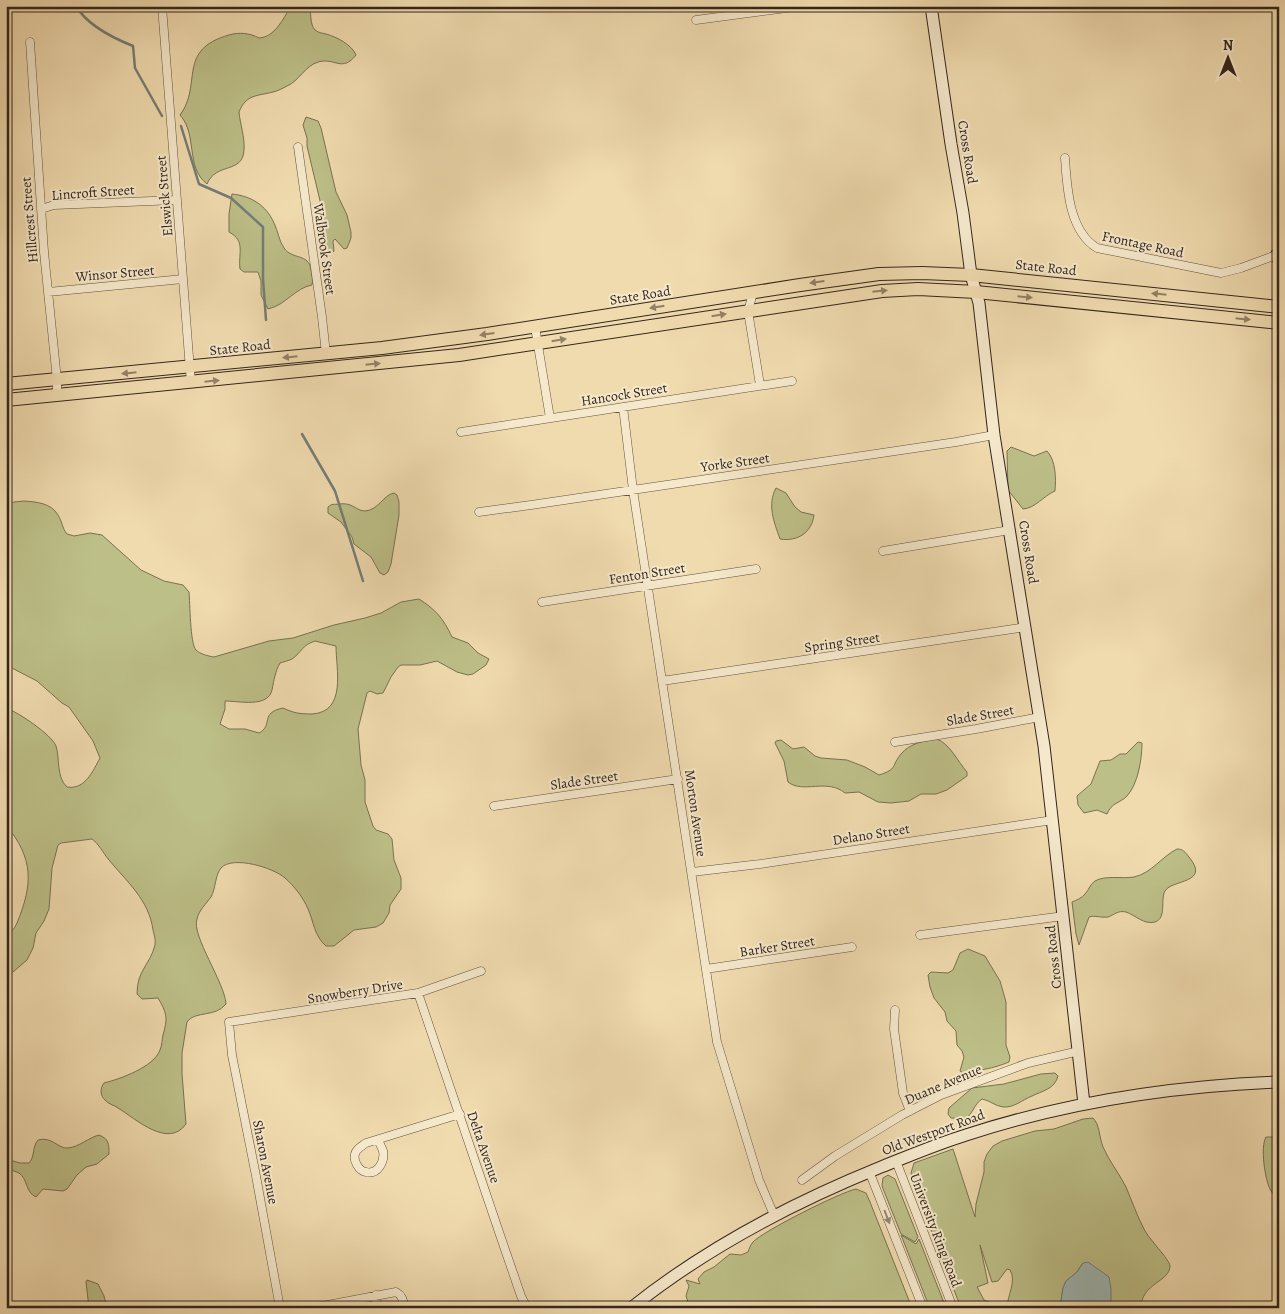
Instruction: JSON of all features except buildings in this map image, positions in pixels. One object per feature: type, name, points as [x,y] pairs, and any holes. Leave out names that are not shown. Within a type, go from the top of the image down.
[{"type":"main road","name":"State Road","points":[[6,384],[326,354],[447,340],[879,274],[922,272],[970,274],[1279,307]]},
{"type":"main road","points":[[6,400],[459,355],[882,291],[918,289],[976,292],[1279,323]]},
{"type":"street","name":"Elswick Street","points":[[162,6],[191,383]]},
{"type":"street","points":[[696,20],[802,6]]},
{"type":"street","name":"Cross Road","points":[[931,6],[963,213],[970,274],[976,292],[994,435],[1040,717],[1084,1104]]},
{"type":"street","name":"Hillcrest Street","points":[[30,42],[41,208],[57,396]]},
{"type":"street","name":"Walbrook Street","points":[[298,148],[326,354]]},
{"type":"street","name":"Frontage Road","points":[[1065,158],[1075,220],[1084,238],[1097,248],[1221,273],[1278,256]]},
{"type":"street","name":"Lincroft Street","points":[[41,208],[54,205],[176,200]]},
{"type":"street","name":"Winsor Street","points":[[48,292],[183,279]]},
{"type":"street","points":[[753,293],[748,311],[760,386]]},
{"type":"street","points":[[535,327],[550,418]]},
{"type":"street","name":"Hancock Street","points":[[460,432],[792,381]]},
{"type":"street","name":"Morton Avenue","points":[[623,407],[633,490],[717,1042],[759,1180],[774,1216]]},
{"type":"street","name":"Yorke Street","points":[[479,512],[994,435]]},
{"type":"street","points":[[883,551],[1010,530]]},
{"type":"street","name":"Fenton Street","points":[[542,602],[756,569]]},
{"type":"street","name":"Spring Street","points":[[662,681],[1026,627]]},
{"type":"street","name":"Slade Street","points":[[895,742],[1040,717]]},
{"type":"street","name":"Slade Street","points":[[494,806],[678,779]]},
{"type":"street","name":"Delano Street","points":[[692,872],[760,864],[1053,820]]},
{"type":"street","points":[[920,935],[1064,916]]},
{"type":"street","name":"Barker Street","points":[[706,969],[852,947]]},
{"type":"street","name":"Snowberry Drive","points":[[230,1021],[371,1002],[418,993],[481,971]]},
{"type":"street","name":"Delta Avenue","points":[[418,993],[518,1289],[527,1308]]},
{"type":"street","points":[[895,1010],[894,1029],[903,1092],[910,1111]]},
{"type":"street","name":"Sharon Avenue","points":[[230,1021],[232,1055],[280,1308]]},
{"type":"street","name":"Duane Avenue","points":[[802,1180],[835,1156],[910,1111],[958,1088],[1028,1063],[1079,1051]]},
{"type":"street","name":"Old Westport Road","points":[[631,1308],[718,1248],[774,1216],[836,1185],[978,1131],[1026,1117],[1084,1104],[1166,1090],[1279,1082]]},
{"type":"street","points":[[378,1140],[383,1152],[383,1161],[378,1169],[366,1172],[358,1167],[355,1160],[355,1153],[359,1147],[366,1143],[460,1114]]},
{"type":"street","name":"University Ring Road","points":[[896,1161],[953,1308]]},
{"type":"street","points":[[869,1172],[923,1308]]},
{"type":"street","points":[[312,1308],[396,1292],[403,1299],[404,1308]]},
{"type":"street","points":[[376,1295],[377,1308]]},
{"type":"green space","points":[[291,6],[309,6],[315,30],[344,42],[356,55],[347,63],[324,61],[313,64],[291,84],[277,91],[253,97],[245,102],[239,112],[244,140],[242,157],[234,166],[216,173],[207,184],[200,177],[196,169],[189,132],[180,115],[187,103],[196,59],[202,49],[213,41],[229,35],[244,34],[259,38],[265,37],[278,27]]},
{"type":"green space","points":[[306,117],[318,121],[321,128],[336,192],[347,215],[351,232],[347,248],[344,249],[335,239],[333,241],[334,251],[330,255],[324,250],[321,223],[322,209],[303,125]]},
{"type":"green space","points":[[232,194],[252,199],[267,211],[287,252],[304,259],[310,265],[312,285],[300,289],[280,304],[268,309],[261,295],[261,281],[258,272],[244,272],[240,269],[238,239],[229,232]]},
{"type":"green space","points":[[1011,447],[1034,456],[1047,451],[1054,465],[1055,491],[1028,508],[1023,509],[1008,490],[1007,451]]},
{"type":"green space","points":[[776,488],[786,493],[795,507],[801,512],[814,515],[807,531],[793,539],[780,539],[772,507],[773,494]]},
{"type":"green space","points":[[394,493],[397,495],[399,502],[399,515],[391,564],[388,572],[384,575],[380,573],[371,557],[354,544],[352,537],[341,522],[328,513],[328,507],[344,504],[351,505],[362,511],[370,510]]},
{"type":"green space","points":[[29,501],[48,506],[58,515],[67,534],[74,536],[90,533],[102,535],[141,570],[164,581],[183,585],[189,592],[191,632],[194,646],[196,650],[204,655],[214,657],[269,641],[293,638],[381,613],[401,602],[419,599],[438,615],[452,637],[468,643],[478,653],[489,659],[486,665],[473,674],[468,675],[457,672],[437,661],[420,665],[401,665],[391,677],[383,693],[377,694],[370,691],[367,693],[358,729],[361,765],[365,780],[365,802],[373,826],[376,830],[388,834],[392,839],[394,860],[401,878],[401,889],[390,905],[389,913],[383,923],[376,927],[354,930],[334,946],[326,946],[317,933],[301,896],[280,874],[263,867],[244,863],[227,864],[221,868],[211,897],[201,910],[196,926],[203,947],[220,984],[226,1004],[217,1011],[195,1016],[187,1022],[182,1053],[186,1124],[179,1131],[170,1134],[152,1130],[108,1103],[101,1094],[104,1083],[119,1079],[144,1067],[157,1056],[166,1020],[165,1012],[158,998],[142,999],[137,994],[141,973],[155,945],[151,919],[142,900],[92,839],[58,845],[52,868],[49,909],[36,933],[33,948],[27,960],[6,978],[6,942],[16,925],[22,909],[28,884],[28,872],[22,849],[6,825],[6,708],[34,724],[53,741],[56,746],[61,778],[67,787],[79,786],[84,783],[100,758],[93,741],[69,707],[37,681],[6,665],[6,506],[14,502]],"holes":[[[315,641],[336,646],[338,677],[335,698],[331,706],[323,711],[312,714],[297,713],[283,708],[276,710],[271,713],[266,726],[259,733],[245,729],[229,729],[220,724],[225,709],[225,701],[252,702],[269,696],[280,663],[292,659],[307,645]]]},
{"type":"green space","points":[[937,739],[950,749],[967,772],[967,776],[947,790],[936,794],[921,794],[909,801],[891,803],[878,802],[859,792],[845,793],[838,789],[823,786],[801,787],[788,782],[784,761],[775,743],[781,740],[793,749],[804,747],[815,756],[821,758],[847,760],[879,775],[892,769],[901,754],[909,747]]},
{"type":"green space","points":[[1138,742],[1142,743],[1140,764],[1137,778],[1131,791],[1113,805],[1107,814],[1097,810],[1084,813],[1078,805],[1077,796],[1091,784],[1100,761],[1111,760],[1120,754],[1126,754]]},
{"type":"green space","points":[[1177,849],[1182,850],[1188,855],[1195,866],[1196,872],[1188,880],[1175,884],[1165,891],[1162,913],[1159,920],[1151,923],[1126,912],[1118,912],[1108,917],[1089,917],[1079,945],[1072,902],[1084,895],[1095,881],[1104,878],[1129,878],[1140,875]]},
{"type":"green space","points":[[968,949],[985,956],[1000,981],[1006,1002],[1006,1045],[1010,1057],[1009,1062],[963,1073],[960,1071],[964,1057],[957,1045],[956,1031],[947,1021],[945,1012],[934,998],[928,975],[931,972],[948,973],[953,970],[960,953]]},
{"type":"green space","points":[[1055,1073],[1058,1076],[1051,1087],[1014,1105],[1003,1107],[982,1099],[965,1119],[951,1118],[948,1114],[949,1108],[972,1088],[1004,1084],[1041,1074]]},
{"type":"green space","points":[[1093,1118],[1097,1124],[1105,1152],[1126,1187],[1144,1229],[1169,1263],[1169,1271],[1146,1293],[1142,1300],[1141,1308],[1111,1308],[1111,1303],[1083,1263],[1077,1272],[1066,1281],[1060,1308],[1007,1308],[1012,1274],[1007,1269],[998,1281],[992,1282],[980,1245],[988,1283],[977,1287],[984,1300],[994,1304],[996,1308],[961,1308],[913,1183],[911,1173],[914,1163],[953,1149],[975,1217],[976,1204],[984,1172],[984,1162],[993,1146],[1002,1141],[1035,1131],[1054,1129],[1083,1119]]},
{"type":"green space","points":[[99,1135],[108,1142],[109,1154],[97,1164],[86,1167],[77,1175],[67,1189],[63,1191],[43,1189],[36,1197],[32,1195],[19,1173],[6,1168],[6,1159],[20,1163],[29,1163],[38,1140],[51,1141],[61,1147],[68,1148]]},
{"type":"green space","points":[[1266,1137],[1277,1137],[1279,1139],[1279,1200],[1271,1191],[1265,1172],[1263,1148]]},
{"type":"green space","points":[[888,1175],[895,1179],[918,1237],[915,1242],[901,1234],[882,1186],[883,1178]]},
{"type":"green space","points":[[856,1189],[866,1193],[912,1308],[690,1308],[686,1296],[689,1286],[686,1280],[700,1284],[698,1279],[704,1272],[714,1267],[730,1254],[741,1255],[748,1252],[753,1242],[786,1221],[819,1204]]},
{"type":"green space","points":[[901,1235],[916,1244],[919,1239],[946,1308],[929,1306]]},
{"type":"green space","points":[[87,1280],[98,1284],[107,1308],[89,1308]]},
{"type":"water","points":[[1088,1262],[1109,1277],[1111,1308],[1060,1308],[1066,1281],[1077,1272],[1083,1263]]},
{"type":"waterway","points":[[76,6],[94,25],[109,35],[133,46],[135,68],[162,116]]},
{"type":"waterway","points":[[181,126],[199,184],[231,198],[263,227],[263,279],[266,320]]},
{"type":"waterway","points":[[302,434],[335,491],[363,581]]}]
